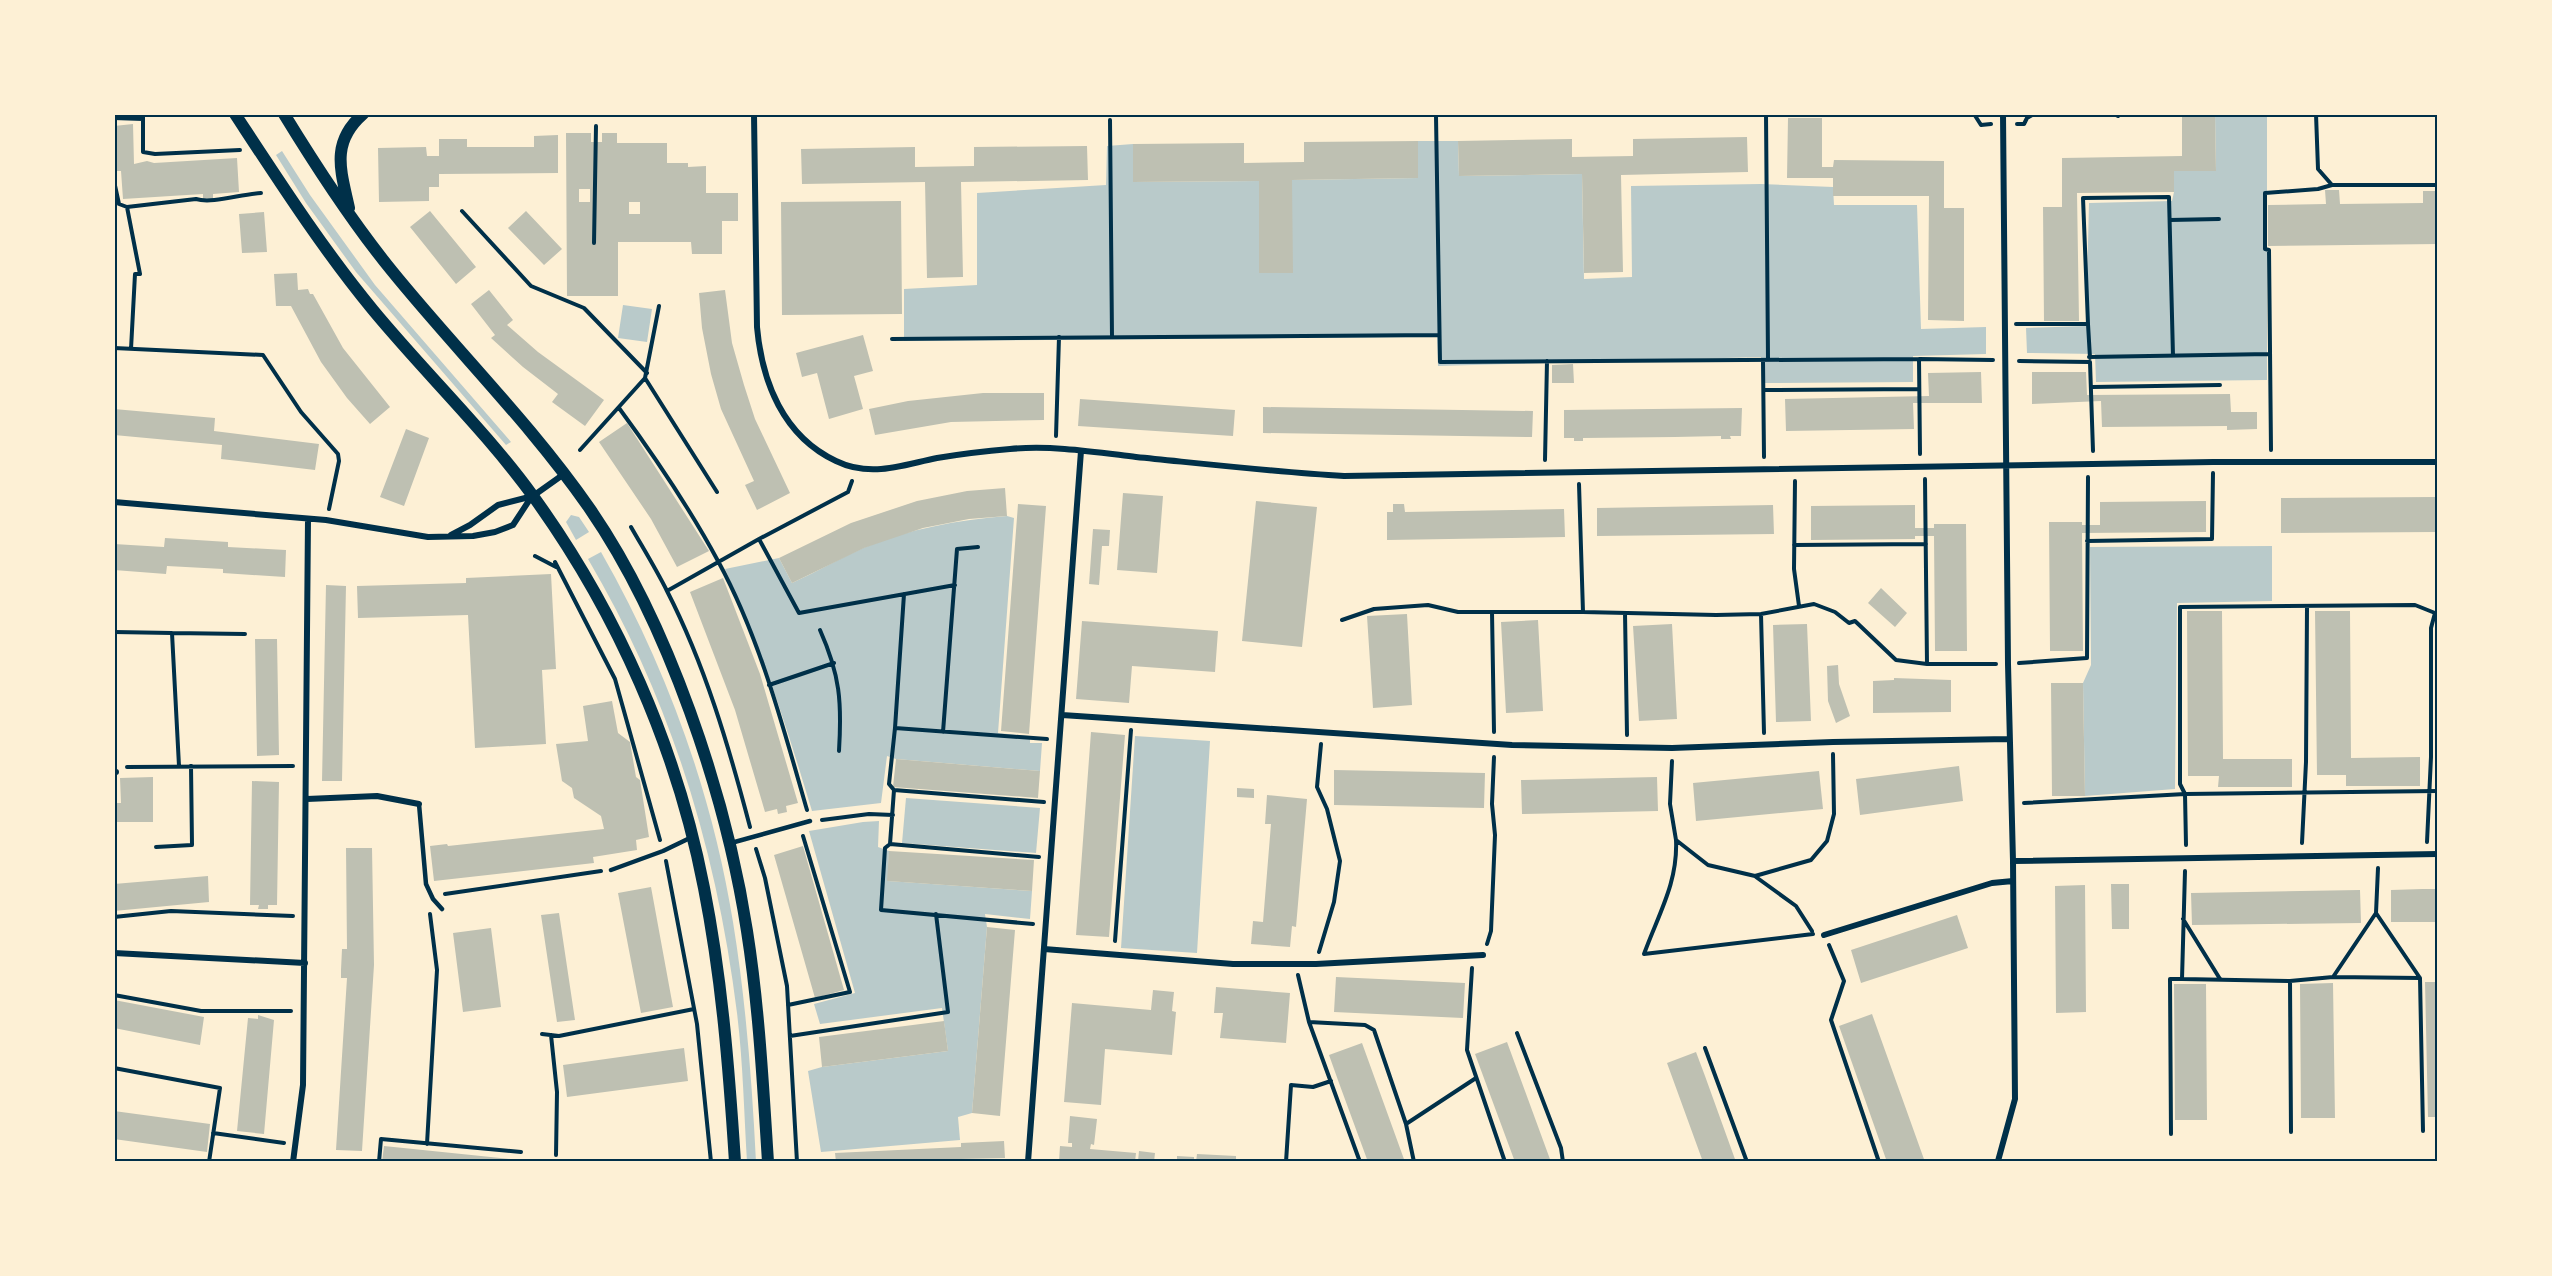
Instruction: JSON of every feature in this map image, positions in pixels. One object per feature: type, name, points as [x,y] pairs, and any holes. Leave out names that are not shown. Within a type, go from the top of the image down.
[{"type":"main road","points":[[235,114],[343,272],[490,442],[533,496],[588,580],[626,653],[666,749],[704,886],[718,970],[735,1162]]},
{"type":"main road","points":[[284,114],[350,215],[390,270],[564,474],[609,539],[654,625],[692,720],[728,843],[747,928],[768,1162]]},
{"type":"main road","points":[[350,215],[340,154],[345,137],[363,114]]},
{"type":"street","points":[[754,114],[757,327],[760,358],[779,408],[796,431],[814,448],[856,469],[886,471],[938,458],[1012,449],[1055,448],[1288,473],[1344,476],[2090,466],[2212,462],[2438,462]]},
{"type":"street","points":[[1998,1162],[2015,1099],[2004,361],[2003,114]]},
{"type":"street","points":[[1028,1162],[1082,451]]},
{"type":"street","points":[[114,502],[326,520],[428,537],[473,536],[495,532],[513,525],[533,496],[564,474]]},
{"type":"street","points":[[450,535],[470,525],[498,505],[533,496]]},
{"type":"street","points":[[293,1162],[303,1085],[308,519]]},
{"type":"street","points":[[1062,715],[1494,744],[1672,748],[1833,741],[2009,739]]},
{"type":"street","points":[[307,799],[377,796],[419,804]]},
{"type":"street","points":[[2013,861],[2438,854]]},
{"type":"street","points":[[1824,935],[1992,883],[2013,881]]},
{"type":"street","points":[[1044,949],[1233,964],[1316,964],[1483,955]]},
{"type":"street","points":[[114,953],[305,963]]},
{"type":"lane","points":[[419,804],[426,884],[433,899],[442,909]]},
{"type":"lane","points":[[728,843],[810,821]]},
{"type":"lane","points":[[611,870],[663,851],[692,837]]},
{"type":"path","points":[[1764,470],[1766,114]]},
{"type":"path","points":[[2316,114],[2318,169],[2332,185]]},
{"type":"path","points":[[114,118],[143,116],[143,152],[155,154],[235,151],[257,146]]},
{"type":"path","points":[[1436,116],[1440,362],[1918,359],[2004,361],[2270,354]]},
{"type":"path","points":[[1110,120],[1112,337]]},
{"type":"path","points":[[594,243],[596,126]]},
{"type":"path","points":[[114,181],[120,204],[127,207],[196,199],[207,202],[238,194],[261,193]]},
{"type":"path","points":[[2271,463],[2269,250],[2265,249],[2265,192],[2318,189],[2332,185],[2438,185]]},
{"type":"path","points":[[1342,620],[1374,609],[1428,605],[1458,612],[1761,614],[1814,604],[1835,612],[1849,623],[1855,621],[1896,660],[1927,664],[2008,664],[2087,658],[2087,482],[2093,450],[2084,198],[2169,197],[2173,356]]},
{"type":"path","points":[[127,207],[140,274],[135,274],[131,349]]},
{"type":"path","points":[[462,211],[531,286],[584,308],[646,376],[717,492]]},
{"type":"path","points":[[2170,220],[2219,219]]},
{"type":"path","points":[[580,450],[646,376],[659,306]]},
{"type":"path","points":[[2004,324],[2088,324]]},
{"type":"path","points":[[892,339],[1439,335]]},
{"type":"path","points":[[1055,448],[1059,337]]},
{"type":"path","points":[[114,348],[263,355],[301,412],[338,454],[339,461],[326,520]]},
{"type":"path","points":[[1918,359],[1920,454],[1926,485],[1927,664]]},
{"type":"path","points":[[1545,473],[1547,362]]},
{"type":"path","points":[[2092,387],[2220,385]]},
{"type":"path","points":[[1764,390],[1919,388]]},
{"type":"path","points":[[619,408],[669,477],[719,562],[749,628],[769,684],[810,821],[869,814],[892,815]]},
{"type":"path","points":[[2087,540],[2212,539],[2212,462]]},
{"type":"path","points":[[667,591],[759,538],[848,492],[856,469]]},
{"type":"path","points":[[1795,469],[1794,569],[1799,606]]},
{"type":"path","points":[[1579,472],[1583,612]]},
{"type":"path","points":[[759,538],[799,613],[955,585]]},
{"type":"path","points":[[1794,545],[1926,544]]},
{"type":"path","points":[[943,732],[957,549],[978,547]]},
{"type":"path","points":[[535,556],[557,568]]},
{"type":"path","points":[[554,558],[557,568],[615,679],[663,851],[694,1009],[711,1162]]},
{"type":"path","points":[[890,844],[894,790],[889,784],[904,594]]},
{"type":"path","points":[[2180,607],[2415,605],[2434,613],[2431,628],[2427,855]]},
{"type":"path","points":[[2302,857],[2306,762],[2307,607]]},
{"type":"path","points":[[1483,955],[1491,931],[1495,835],[1492,804],[1494,744],[1492,612]]},
{"type":"path","points":[[1625,613],[1627,747]]},
{"type":"path","points":[[1761,614],[1765,744]]},
{"type":"path","points":[[820,630],[834,663],[841,712],[839,751]]},
{"type":"path","points":[[114,632],[245,634]]},
{"type":"path","points":[[172,633],[179,766]]},
{"type":"path","points":[[769,684],[834,663]]},
{"type":"path","points":[[1105,942],[1115,942],[1131,721]]},
{"type":"path","points":[[895,728],[1060,740]]},
{"type":"path","points":[[1316,964],[1334,902],[1340,861],[1327,809],[1317,787],[1321,734]]},
{"type":"path","points":[[1755,876],[1811,860],[1827,841],[1834,814],[1833,741]]},
{"type":"path","points":[[1672,748],[1670,804],[1677,862],[1670,889],[1644,954],[1814,934],[1824,935],[1844,981],[1831,1020],[1879,1162]]},
{"type":"path","points":[[156,847],[192,845],[191,766]]},
{"type":"path","points":[[115,772],[125,767],[306,766]]},
{"type":"path","points":[[894,790],[1055,803]]},
{"type":"path","points":[[2011,804],[2185,794],[2438,791]]},
{"type":"path","points":[[788,1005],[850,992],[800,824]]},
{"type":"path","points":[[1676,840],[1708,865],[1755,876],[1796,906],[1814,934]]},
{"type":"path","points":[[1046,926],[881,910],[885,848],[890,844],[1051,858]]},
{"type":"path","points":[[2332,977],[2376,913],[2378,855]]},
{"type":"path","points":[[427,1144],[437,970],[430,914],[433,899],[447,893],[611,870]]},
{"type":"path","points":[[114,917],[171,911],[306,916]]},
{"type":"path","points":[[2376,913],[2420,978],[2423,1131]]},
{"type":"path","points":[[790,1036],[948,1012],[936,914]]},
{"type":"path","points":[[2182,918],[2220,980]]},
{"type":"path","points":[[1472,955],[1467,1050],[1505,1162]]},
{"type":"path","points":[[1298,964],[1298,982],[1309,1022],[1360,1162]]},
{"type":"path","points":[[2182,979],[2290,981],[2332,977],[2420,978]]},
{"type":"path","points":[[2290,981],[2291,1132]]},
{"type":"path","points":[[114,996],[201,1011],[304,1011]]},
{"type":"path","points":[[542,1034],[559,1036],[694,1009]]},
{"type":"path","points":[[1309,1022],[1365,1025],[1374,1030],[1406,1124],[1414,1162]]},
{"type":"path","points":[[1517,1033],[1561,1148],[1563,1162]]},
{"type":"path","points":[[551,1035],[557,1092],[556,1155]]},
{"type":"path","points":[[1705,1048],[1747,1162]]},
{"type":"path","points":[[114,1068],[220,1088],[209,1162]]},
{"type":"path","points":[[1406,1124],[1476,1078]]},
{"type":"path","points":[[1286,1162],[1291,1085],[1313,1087],[1331,1081]]},
{"type":"path","points":[[213,1133],[296,1144]]},
{"type":"path","points":[[379,1162],[381,1139],[521,1152]]},
{"type":"shaded area","points":[[2215,114],[2267,114],[2267,380],[2096,382],[2095,354],[2027,353],[2026,328],[2086,326],[2089,203],[2172,201],[2174,171],[2216,170]]},
{"type":"shaded area","points":[[1418,141],[1458,141],[1459,176],[1582,174],[1584,279],[1632,277],[1631,186],[1761,184],[1833,187],[1834,205],[1917,205],[1921,329],[1986,327],[1986,354],[1913,356],[1913,382],[1762,383],[1761,357],[1438,366],[1437,337],[904,341],[904,289],[977,285],[977,193],[1106,185],[1107,146],[1133,144],[1134,182],[1259,181],[1259,273],[1292,273],[1292,180],[1418,178]]},
{"type":"shaded area","points":[[282,151],[310,195],[375,285],[511,442],[506,445],[356,272],[306,203],[276,155]]},
{"type":"shaded area","points":[[623,305],[652,309],[647,342],[618,338]]},
{"type":"shaded area","points":[[571,515],[579,517],[589,532],[576,540],[566,522]]},
{"type":"shaded area","points":[[1007,516],[1014,518],[998,733],[1030,736],[1030,743],[1042,743],[1040,771],[896,759],[887,756],[881,803],[812,811],[773,688],[725,569],[779,558],[792,583],[880,541],[952,523]]},
{"type":"shaded area","points":[[2272,546],[2272,601],[2177,603],[2175,789],[2085,796],[2083,683],[2091,665],[2090,547]]},
{"type":"shaded area","points":[[601,552],[666,685],[684,731],[713,825],[724,873],[742,982],[756,1162],[747,1162],[737,1013],[717,894],[703,835],[666,722],[617,612],[588,559]]},
{"type":"shaded area","points":[[1135,736],[1210,741],[1197,953],[1121,948]]},
{"type":"shaded area","points":[[906,798],[1040,808],[1036,853],[902,843]]},
{"type":"shaded area","points":[[879,821],[878,847],[889,851],[888,881],[1032,891],[1030,919],[985,914],[987,927],[972,1113],[958,1117],[960,1140],[821,1152],[808,1071],[822,1067],[948,1051],[942,1008],[820,1024],[814,1004],[855,993],[809,831]]},
{"type":"building","points":[[2182,114],[2215,114],[2216,171],[2174,171],[2174,192],[2077,193],[2079,321],[2044,321],[2043,207],[2062,207],[2062,158],[2182,156]]},
{"type":"building","points":[[1788,118],[1822,118],[1822,167],[1833,167],[1834,160],[1944,161],[1944,208],[1964,208],[1964,321],[1928,320],[1929,196],[1833,196],[1833,178],[1787,178]]},
{"type":"building","points":[[133,124],[134,164],[147,161],[154,163],[237,158],[239,192],[213,194],[213,199],[203,199],[203,194],[123,199],[121,171],[114,171],[114,126]]},
{"type":"building","points":[[566,133],[591,133],[591,142],[602,142],[602,133],[617,133],[617,143],[667,143],[667,163],[688,163],[688,167],[706,166],[706,193],[738,193],[738,221],[722,221],[722,254],[692,254],[691,242],[618,242],[618,296],[567,296]],"holes":[[[579,189],[590,189],[590,202],[579,202]],[[629,202],[640,202],[640,214],[629,214]]]},
{"type":"building","points":[[558,135],[558,173],[439,174],[439,187],[429,187],[429,201],[379,202],[378,148],[426,147],[427,156],[439,156],[439,139],[467,139],[467,147],[534,147],[534,136]]},
{"type":"building","points":[[1747,137],[1748,172],[1621,175],[1623,272],[1584,273],[1582,174],[1459,176],[1458,141],[1572,139],[1572,157],[1633,156],[1633,139]]},
{"type":"building","points":[[1418,141],[1418,178],[1292,180],[1293,273],[1259,273],[1259,181],[1133,182],[1133,144],[1244,143],[1244,163],[1304,162],[1304,142]]},
{"type":"building","points":[[1087,146],[1088,180],[961,182],[963,277],[927,278],[925,182],[802,184],[801,149],[915,147],[915,167],[974,166],[974,147]]},
{"type":"building","points":[[2325,190],[2339,190],[2340,204],[2423,203],[2423,191],[2437,191],[2438,244],[2268,246],[2268,205],[2326,204]]},
{"type":"building","points":[[901,201],[902,314],[782,315],[781,202]]},
{"type":"building","points":[[430,211],[476,267],[456,284],[410,227]]},
{"type":"building","points":[[526,211],[562,249],[544,265],[508,228]]},
{"type":"building","points":[[264,212],[267,252],[242,253],[239,214]]},
{"type":"building","points":[[297,273],[298,290],[308,289],[310,294],[313,294],[343,348],[390,407],[370,424],[347,398],[321,362],[291,306],[276,306],[274,274]]},
{"type":"building","points":[[489,290],[513,320],[507,325],[538,352],[604,400],[585,426],[552,402],[558,394],[491,338],[495,335],[471,304]]},
{"type":"building","points":[[725,290],[732,343],[744,385],[755,419],[790,493],[757,510],[745,485],[754,481],[721,409],[702,328],[699,293]]},
{"type":"building","points":[[863,335],[873,371],[854,376],[863,409],[829,419],[817,373],[802,377],[796,353]]},
{"type":"building","points":[[1573,364],[1574,383],[1552,383],[1552,365]]},
{"type":"building","points":[[1981,372],[1982,403],[1913,403],[1914,429],[1786,431],[1785,399],[1929,396],[1928,373]]},
{"type":"building","points":[[2032,372],[2086,372],[2087,395],[2230,394],[2231,412],[2257,412],[2257,429],[2227,430],[2227,426],[2102,427],[2101,401],[2032,404]]},
{"type":"building","points":[[983,393],[1044,393],[1044,420],[951,422],[875,435],[869,409],[908,401]]},
{"type":"building","points":[[1080,399],[1235,410],[1233,436],[1078,426]]},
{"type":"building","points":[[1263,407],[1533,411],[1532,437],[1263,433]]},
{"type":"building","points":[[1742,408],[1741,436],[1730,436],[1731,439],[1721,439],[1721,436],[1583,438],[1583,441],[1574,441],[1574,438],[1564,438],[1564,410]]},
{"type":"building","points":[[114,409],[215,418],[214,431],[319,444],[315,470],[221,459],[222,445],[114,435]]},
{"type":"building","points":[[627,423],[709,551],[677,567],[651,519],[599,442]]},
{"type":"building","points":[[406,429],[429,438],[404,506],[380,497]]},
{"type":"building","points":[[1005,488],[1007,516],[969,519],[923,528],[864,548],[792,583],[779,558],[851,523],[917,501],[967,491]]},
{"type":"building","points":[[1123,493],[1163,496],[1157,573],[1117,570]]},
{"type":"building","points":[[2435,497],[2435,532],[2281,533],[2281,498]]},
{"type":"building","points":[[1256,501],[1317,507],[1302,647],[1242,641]]},
{"type":"building","points":[[2206,501],[2206,532],[2082,533],[2083,651],[2050,651],[2049,522],[2082,522],[2082,525],[2100,525],[2100,502]]},
{"type":"building","points":[[1018,504],[1046,506],[1029,734],[1001,731]]},
{"type":"building","points":[[1393,504],[1404,504],[1405,512],[1564,509],[1565,537],[1387,540],[1387,512],[1393,512]]},
{"type":"building","points":[[1773,505],[1774,534],[1597,536],[1597,508]]},
{"type":"building","points":[[1915,505],[1915,528],[1934,528],[1934,524],[1966,524],[1967,651],[1935,651],[1934,536],[1915,536],[1915,539],[1811,540],[1811,506]]},
{"type":"building","points":[[1093,529],[1110,530],[1109,546],[1102,546],[1099,585],[1089,584]]},
{"type":"building","points":[[165,538],[228,542],[228,547],[286,550],[285,577],[223,573],[223,569],[167,566],[166,574],[114,570],[114,544],[164,547]]},
{"type":"building","points":[[551,574],[556,669],[542,670],[546,744],[475,748],[468,615],[358,618],[357,586],[466,583],[466,578]]},
{"type":"building","points":[[723,578],[760,674],[798,803],[786,806],[787,812],[778,814],[777,809],[765,812],[735,710],[690,592]]},
{"type":"building","points":[[326,585],[346,586],[342,781],[322,781]]},
{"type":"building","points":[[1881,588],[1907,613],[1895,627],[1868,603]]},
{"type":"building","points":[[2187,611],[2222,611],[2223,759],[2292,759],[2292,787],[2218,787],[2219,776],[2188,776]]},
{"type":"building","points":[[2315,611],[2350,611],[2351,758],[2420,757],[2420,786],[2346,786],[2346,775],[2317,775]]},
{"type":"building","points":[[1407,614],[1412,705],[1373,708],[1367,616]]},
{"type":"building","points":[[1538,620],[1543,711],[1506,713],[1501,622]]},
{"type":"building","points":[[1082,621],[1218,631],[1215,672],[1132,666],[1129,703],[1076,699]]},
{"type":"building","points":[[1672,624],[1677,719],[1639,721],[1633,626]]},
{"type":"building","points":[[1807,624],[1811,721],[1776,722],[1773,625]]},
{"type":"building","points":[[255,639],[277,639],[279,755],[257,756]]},
{"type":"building","points":[[1838,665],[1839,684],[1850,716],[1836,723],[1828,701],[1827,666]]},
{"type":"building","points":[[1894,678],[1951,680],[1951,712],[1873,713],[1873,681],[1894,680]]},
{"type":"building","points":[[2051,683],[2083,683],[2085,796],[2052,796]]},
{"type":"building","points":[[612,701],[618,733],[630,742],[636,777],[640,780],[649,837],[636,840],[637,850],[593,857],[594,863],[434,881],[430,846],[604,829],[601,816],[574,798],[572,788],[562,781],[556,744],[588,741],[583,706]]},
{"type":"building","points":[[1091,732],[1125,735],[1109,937],[1076,935]]},
{"type":"building","points":[[896,759],[1040,771],[1038,798],[893,787]]},
{"type":"building","points":[[1959,766],[1963,801],[1860,815],[1856,779]]},
{"type":"building","points":[[1334,770],[1485,773],[1484,808],[1334,805]]},
{"type":"building","points":[[1819,771],[1823,809],[1696,821],[1693,783]]},
{"type":"building","points":[[153,777],[153,822],[114,822],[114,803],[121,803],[120,778]]},
{"type":"building","points":[[1657,777],[1658,811],[1522,814],[1521,780]]},
{"type":"building","points":[[252,781],[279,782],[277,905],[268,905],[268,909],[258,909],[259,905],[250,905]]},
{"type":"building","points":[[1237,788],[1254,789],[1254,798],[1237,797]]},
{"type":"building","points":[[1267,795],[1307,799],[1296,927],[1292,926],[1290,947],[1251,944],[1253,921],[1263,922],[1271,824],[1265,824]]},
{"type":"building","points":[[803,846],[844,990],[815,998],[774,855]]},
{"type":"building","points":[[346,848],[372,848],[374,965],[362,1151],[336,1150],[347,978],[341,978],[342,949],[347,949]]},
{"type":"building","points":[[889,851],[1034,860],[1032,891],[887,881]]},
{"type":"building","points":[[208,876],[209,902],[114,911],[114,884]]},
{"type":"building","points":[[2111,884],[2129,884],[2129,929],[2112,929]]},
{"type":"building","points":[[2085,885],[2086,1012],[2056,1013],[2055,886]]},
{"type":"building","points":[[651,887],[673,1007],[641,1013],[618,893]]},
{"type":"building","points":[[2438,889],[2438,922],[2391,922],[2391,890]]},
{"type":"building","points":[[2360,890],[2361,923],[2192,925],[2191,893]]},
{"type":"building","points":[[559,913],[575,1020],[557,1022],[541,915]]},
{"type":"building","points":[[1957,915],[1968,948],[1861,983],[1851,950]]},
{"type":"building","points":[[987,927],[1015,930],[1000,1116],[972,1113]]},
{"type":"building","points":[[491,928],[501,1007],[463,1012],[453,933]]},
{"type":"building","points":[[1336,977],[1465,983],[1463,1018],[1334,1012]]},
{"type":"building","points":[[2425,982],[2438,982],[2438,1117],[2428,1117]]},
{"type":"building","points":[[2333,983],[2335,1118],[2301,1118],[2300,984]]},
{"type":"building","points":[[2174,984],[2206,984],[2207,1120],[2175,1120]]},
{"type":"building","points":[[1216,987],[1290,993],[1286,1043],[1220,1038],[1223,1013],[1214,1013]]},
{"type":"building","points":[[1153,990],[1174,992],[1172,1011],[1176,1012],[1172,1055],[1105,1049],[1101,1105],[1064,1102],[1072,1003],[1151,1010]]},
{"type":"building","points":[[114,1000],[204,1017],[200,1045],[114,1028]]},
{"type":"building","points":[[1872,1014],[1925,1162],[1887,1162],[1839,1026]]},
{"type":"building","points":[[258,1015],[274,1020],[264,1134],[237,1131],[248,1018],[258,1019]]},
{"type":"building","points":[[944,1021],[948,1051],[822,1067],[819,1037]]},
{"type":"building","points":[[1507,1042],[1551,1162],[1515,1162],[1475,1054]]},
{"type":"building","points":[[1362,1043],[1405,1162],[1368,1162],[1339,1083],[1329,1055]]},
{"type":"building","points":[[684,1048],[688,1081],[567,1097],[563,1065]]},
{"type":"building","points":[[1696,1052],[1736,1162],[1703,1162],[1667,1063]]},
{"type":"building","points":[[114,1111],[210,1124],[207,1152],[114,1139]]},
{"type":"building","points":[[1070,1116],[1097,1119],[1094,1145],[1091,1144],[1090,1149],[1136,1153],[1135,1162],[1059,1162],[1060,1146],[1072,1147],[1072,1143],[1068,1143]]},
{"type":"building","points":[[1004,1141],[1005,1158],[961,1159],[961,1162],[836,1162],[835,1153],[961,1147],[961,1143]]},
{"type":"building","points":[[384,1146],[521,1160],[521,1162],[382,1162]]},
{"type":"building","points":[[1139,1151],[1155,1153],[1154,1162],[1138,1161]]},
{"type":"building","points":[[1197,1154],[1236,1156],[1236,1162],[1196,1162]]},
{"type":"building","points":[[1177,1156],[1194,1157],[1194,1162],[1177,1162]]}]
